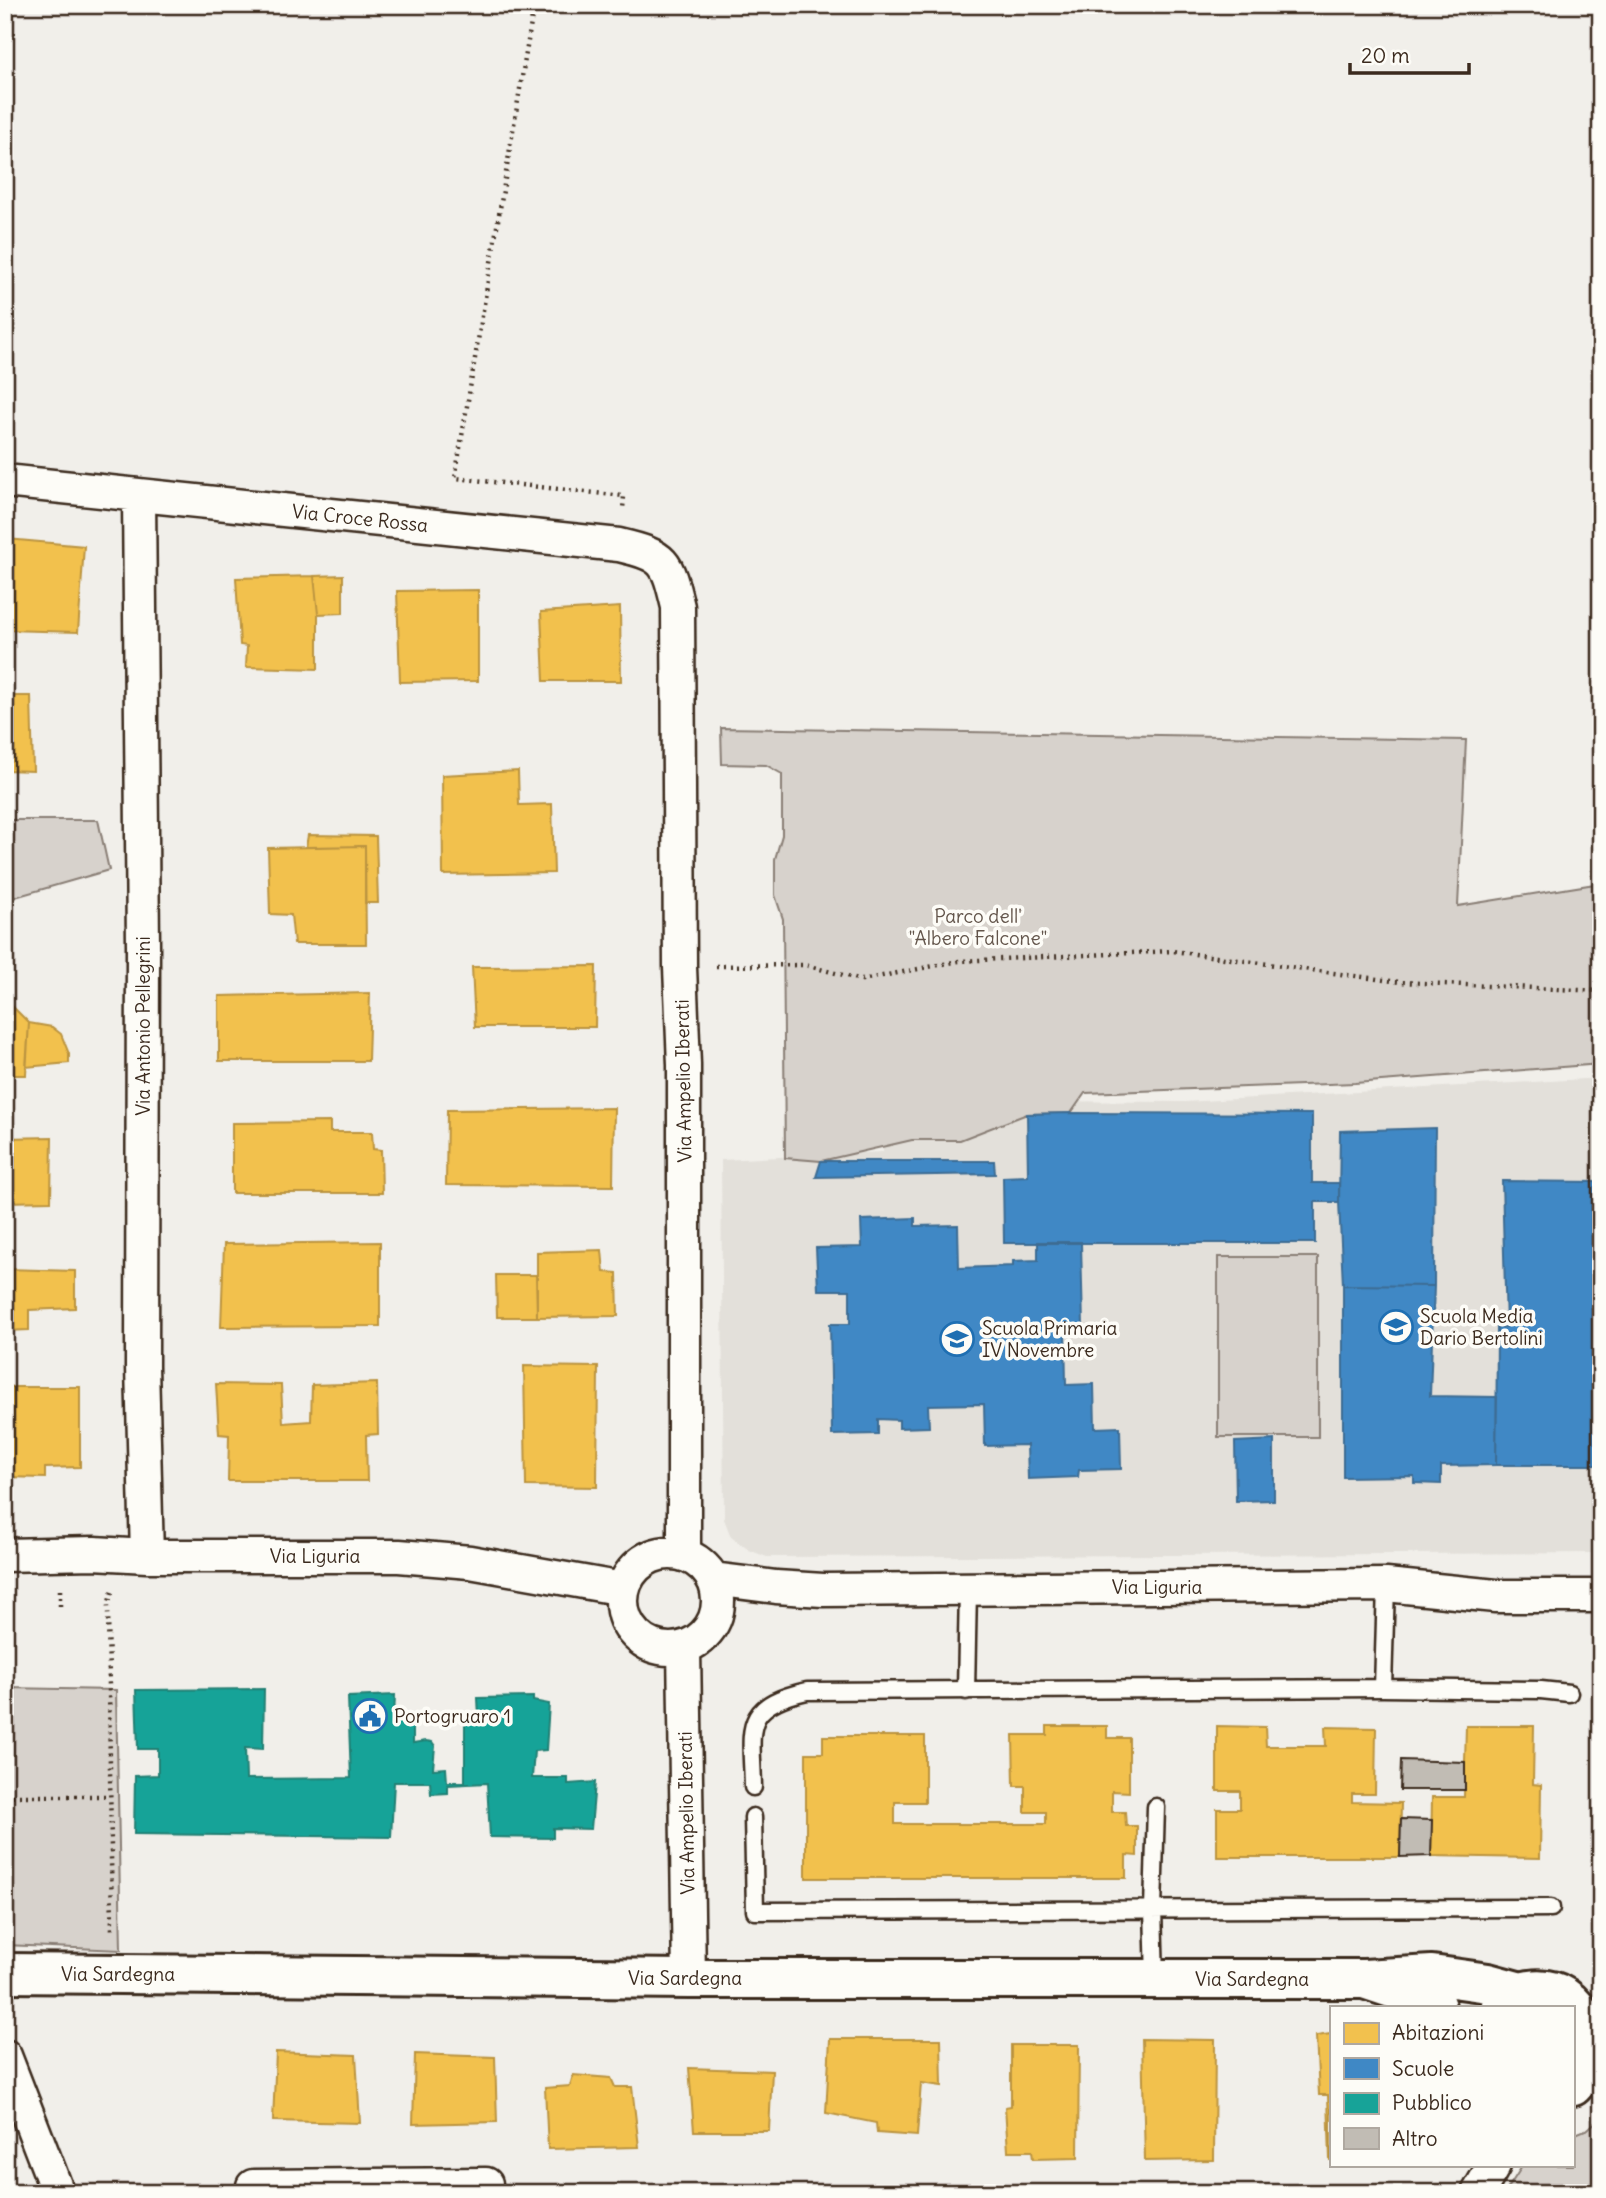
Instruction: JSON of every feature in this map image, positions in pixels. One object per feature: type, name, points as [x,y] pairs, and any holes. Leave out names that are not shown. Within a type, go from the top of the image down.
[{"type":"street","name":"Via Croce Rossa","points":[[5,481],[620,545],[661,559],[671,577],[678,607]]},
{"type":"street","name":"Via Antonio Pellegrini","points":[[139,496],[143,932],[142,1366],[146,1556]]},
{"type":"street","name":"Via Ampelio Iberati","points":[[678,607],[680,967],[684,1065],[684,1555]]},
{"type":"street","points":[[669,1552],[684,1555],[699,1562],[713,1579],[719,1604],[716,1619],[709,1632],[697,1642],[684,1648],[655,1648],[631,1631],[621,1604],[629,1574],[640,1563],[653,1555],[669,1552]]},
{"type":"street","name":"Via Liguria","points":[[5,1555],[94,1553],[146,1556],[398,1556],[470,1562],[623,1589]]},
{"type":"street","name":"Via Liguria","points":[[713,1579],[823,1590],[1386,1585],[1496,1596],[1601,1596]]},
{"type":"street","name":"Via Ampelio Iberati","points":[[684,1648],[689,1979]]},
{"type":"street","name":"Via Sardegna","points":[[5,1973],[689,1979],[1364,1979],[1432,1975],[1488,1983],[1526,1997],[1574,2001],[1586,2015],[1592,2033],[1593,2052],[1587,2070]]},
{"type":"street","name":"Via Sardegna","points":[[1364,1979],[1412,1995],[1434,2006]]},
{"type":"street","name":"Via Sardegna","points":[[1526,1997],[1601,1991]]},
{"type":"street","points":[[5,2056],[58,2193]]},
{"type":"street","points":[[1465,2193],[1470,2166]]},
{"type":"street","points":[[1478,2193],[1493,2166]]},
{"type":"street","points":[[253,2186],[384,2188],[486,2184]]},
{"type":"lane","points":[[1383,1688],[1386,1585]]},
{"type":"lane","points":[[965,1691],[968,1589]]},
{"type":"lane","points":[[753,1787],[752,1726],[764,1707],[784,1696],[807,1691],[1383,1688],[1541,1690],[1569,1693]]},
{"type":"lane","points":[[1155,1979],[1153,1909],[1156,1807]]},
{"type":"lane","points":[[753,1816],[755,1911],[1551,1908]]},
{"type":"path","points":[[534,5],[455,478],[624,496],[620,545]]},
{"type":"path","points":[[680,967],[805,965],[862,980],[959,961],[1173,951],[1399,982],[1601,991]]},
{"type":"path","points":[[112,1592],[108,1605],[113,1974]]},
{"type":"path","points":[[5,1796],[109,1796]]},
{"type":"shaded area","points":[[1601,1078],[1601,1553],[767,1557],[749,1550],[731,1537],[724,1519],[721,1160],[883,1152],[880,1105],[991,1101],[1185,1102]]},
{"type":"green space","name":"Parco dell' \"Albero Falcone\"","points":[[721,728],[1466,740],[1458,906],[1601,883],[1601,1064],[1355,1083],[1085,1093],[1071,1113],[1027,1114],[960,1140],[912,1140],[821,1161],[785,1158],[783,919],[775,895],[775,859],[782,835],[782,774],[766,765],[722,764]]},
{"type":"green space","points":[[5,820],[98,820],[109,870],[5,900]]},
{"type":"green space","points":[[1218,1257],[1318,1257],[1318,1437],[1218,1437]]},
{"type":"green space","points":[[5,1688],[116,1690],[121,1950],[5,1945]]},
{"type":"green space","points":[[1601,2117],[1601,2193],[1505,2193],[1522,2166],[1574,2166],[1574,2135],[1588,2129]]},
{"type":"building: Abitazioni","points":[[7,539],[84,546],[78,632],[5,630]]},
{"type":"building: Abitazioni","points":[[343,575],[343,613],[318,614],[314,576]]},
{"type":"building: Abitazioni","points":[[314,576],[318,614],[318,669],[246,667],[247,646],[240,645],[236,578]]},
{"type":"building: Abitazioni","points":[[478,590],[478,681],[400,682],[397,591]]},
{"type":"building: Abitazioni","points":[[620,607],[621,681],[544,681],[541,612]]},
{"type":"building: Abitazioni","points":[[5,696],[31,696],[33,771],[5,770]]},
{"type":"building: Abitazioni","points":[[518,771],[519,805],[552,804],[554,873],[443,875],[442,775]]},
{"type":"building: Abitazioni","points":[[308,835],[376,836],[378,903],[365,903],[365,846],[306,847]]},
{"type":"building: Abitazioni","points":[[365,846],[366,944],[294,944],[291,915],[270,914],[268,848]]},
{"type":"building: Abitazioni","points":[[596,966],[595,1027],[475,1027],[472,967]]},
{"type":"building: Abitazioni","points":[[370,993],[368,1061],[219,1061],[219,996]]},
{"type":"building: Abitazioni","points":[[5,999],[29,1023],[26,1075],[5,1075]]},
{"type":"building: Abitazioni","points":[[29,1023],[52,1027],[61,1034],[69,1054],[69,1063],[26,1067]]},
{"type":"building: Abitazioni","points":[[614,1108],[613,1186],[446,1185],[447,1110]]},
{"type":"building: Abitazioni","points":[[330,1122],[330,1132],[372,1132],[373,1149],[381,1150],[382,1193],[232,1193],[232,1123]]},
{"type":"building: Abitazioni","points":[[52,1137],[51,1201],[5,1202],[5,1138]]},
{"type":"building: Abitazioni","points":[[380,1242],[380,1326],[221,1327],[224,1244]]},
{"type":"building: Abitazioni","points":[[602,1250],[604,1272],[617,1273],[618,1316],[537,1317],[537,1252]]},
{"type":"building: Abitazioni","points":[[5,1269],[75,1271],[75,1308],[29,1310],[29,1330],[5,1331]]},
{"type":"building: Abitazioni","points":[[496,1275],[536,1275],[537,1317],[497,1317]]},
{"type":"building: Abitazioni","points":[[524,1366],[598,1367],[597,1487],[526,1486]]},
{"type":"building: Abitazioni","points":[[377,1383],[378,1434],[366,1435],[367,1481],[228,1481],[229,1435],[219,1434],[216,1384],[281,1385],[283,1423],[311,1421],[312,1385]]},
{"type":"building: Abitazioni","points":[[5,1387],[80,1387],[80,1467],[45,1468],[45,1478],[5,1477]]},
{"type":"building: Abitazioni","points":[[1047,1726],[1107,1726],[1107,1738],[1129,1738],[1129,1792],[1112,1791],[1112,1812],[1125,1812],[1126,1826],[1137,1826],[1137,1856],[1126,1855],[1126,1878],[806,1878],[806,1753],[823,1753],[823,1736],[925,1736],[925,1802],[895,1802],[895,1824],[1046,1824],[1046,1812],[1025,1812],[1025,1786],[1014,1786],[1013,1735],[1047,1735]]},
{"type":"building: Abitazioni","points":[[1217,1726],[1265,1727],[1266,1746],[1326,1746],[1325,1727],[1376,1728],[1375,1794],[1352,1794],[1352,1802],[1401,1803],[1400,1857],[1217,1857],[1217,1809],[1240,1809],[1240,1791],[1217,1791]]},
{"type":"building: Abitazioni","points":[[1466,1726],[1534,1726],[1533,1784],[1541,1785],[1540,1858],[1431,1856],[1432,1797],[1464,1797]]},
{"type":"building: Abitazioni","points":[[1330,2034],[1330,2160],[1328,2095],[1319,2095],[1316,2036]]},
{"type":"building: Abitazioni","points":[[830,2039],[941,2039],[942,2086],[921,2083],[917,2136],[877,2133],[876,2123],[826,2113]]},
{"type":"building: Abitazioni","points":[[1142,2039],[1215,2040],[1214,2160],[1145,2161]]},
{"type":"building: Abitazioni","points":[[1011,2045],[1079,2045],[1078,2158],[1033,2159],[1032,2151],[1008,2151],[1005,2107],[1011,2106]]},
{"type":"building: Abitazioni","points":[[276,2052],[356,2055],[360,2123],[273,2121]]},
{"type":"building: Abitazioni","points":[[415,2054],[495,2057],[497,2122],[413,2124]]},
{"type":"building: Abitazioni","points":[[689,2068],[772,2071],[769,2131],[694,2131]]},
{"type":"building: Abitazioni","points":[[573,2075],[611,2078],[615,2087],[632,2087],[639,2147],[548,2149],[545,2088],[570,2086]]},
{"type":"building: Scuole","points":[[1027,1114],[1312,1114],[1312,1183],[1339,1183],[1339,1202],[1315,1202],[1315,1243],[1004,1243],[1003,1177],[1028,1176]]},
{"type":"building: Scuole","points":[[1435,1128],[1434,1286],[1343,1285],[1339,1202],[1340,1131]]},
{"type":"building: Scuole","points":[[821,1161],[994,1161],[995,1174],[816,1177]]},
{"type":"building: Scuole","points":[[1502,1181],[1601,1182],[1601,1465],[1496,1465],[1497,1328],[1506,1327]]},
{"type":"building: Scuole","points":[[915,1218],[915,1226],[958,1225],[959,1268],[1013,1266],[1013,1261],[1038,1260],[1038,1242],[1081,1242],[1083,1327],[1065,1327],[1066,1385],[1094,1384],[1095,1428],[1120,1427],[1121,1469],[1079,1470],[1078,1477],[1028,1479],[1027,1445],[985,1446],[984,1404],[928,1405],[929,1427],[899,1428],[899,1420],[878,1419],[878,1434],[832,1435],[830,1324],[850,1324],[850,1290],[818,1290],[816,1248],[862,1247],[861,1220]]},
{"type":"building: Scuole","points":[[1343,1285],[1434,1286],[1430,1396],[1497,1397],[1496,1465],[1441,1466],[1441,1484],[1414,1483],[1414,1476],[1343,1477]]},
{"type":"building: Scuole","points":[[1274,1440],[1274,1500],[1236,1501],[1235,1442]]},
{"type":"building: Pubblico","points":[[264,1689],[263,1749],[245,1748],[246,1779],[351,1778],[348,1697],[395,1695],[394,1718],[413,1717],[413,1743],[426,1741],[435,1746],[433,1769],[446,1768],[447,1782],[465,1782],[465,1721],[479,1717],[478,1698],[533,1697],[533,1701],[549,1704],[546,1750],[534,1751],[532,1778],[568,1778],[568,1784],[595,1782],[591,1829],[553,1828],[553,1838],[490,1837],[487,1783],[448,1785],[448,1793],[431,1794],[430,1782],[394,1782],[391,1837],[134,1834],[135,1776],[158,1775],[158,1749],[138,1749],[136,1690]]},
{"type":"building: Altro","points":[[1401,1760],[1465,1762],[1465,1790],[1400,1790]]},
{"type":"building: Altro","points":[[1401,1819],[1432,1820],[1431,1856],[1400,1857]]},
{"type":"place","name":"Scuola Media Dario Bertolini","points":[[1396,1327]]},
{"type":"place","name":"Scuola Primaria IV Novembre","points":[[957,1339]]},
{"type":"place","name":"Portogruaro 1","points":[[370,1716]]}]
